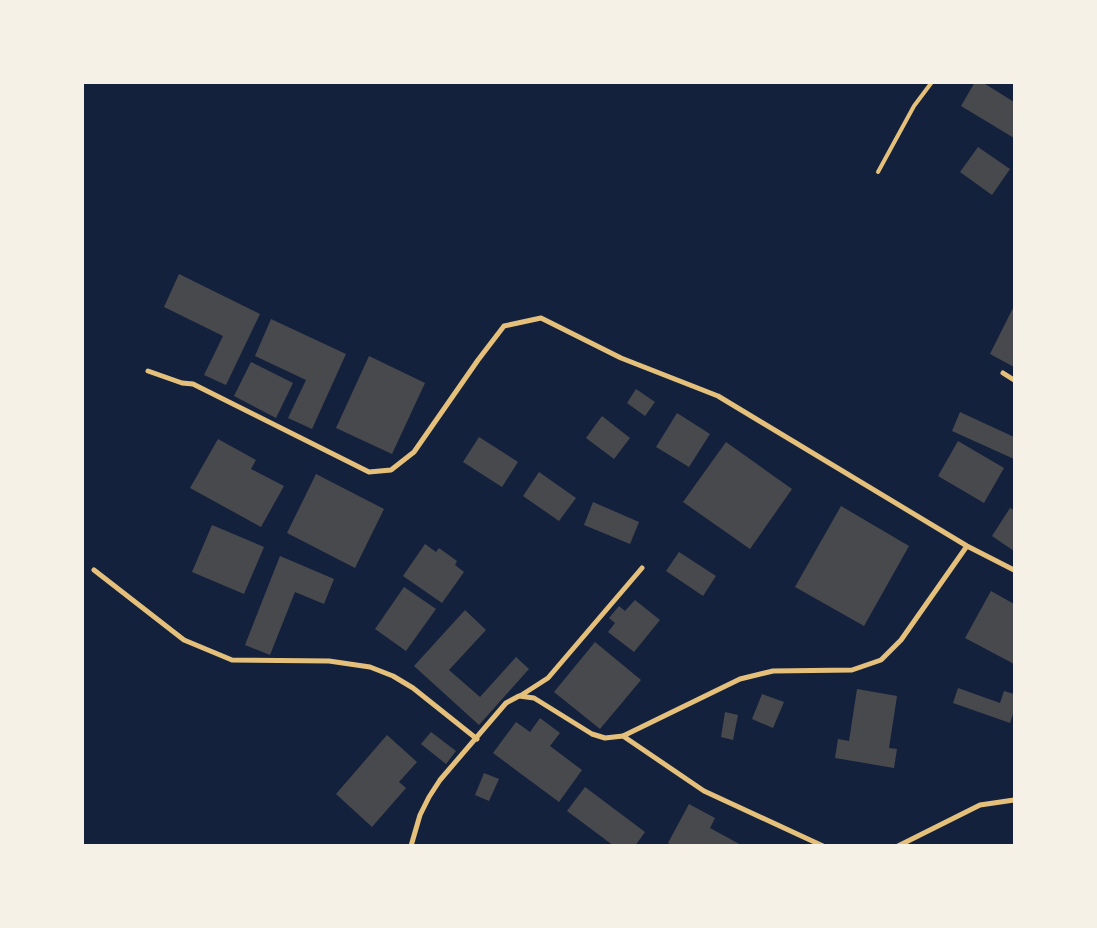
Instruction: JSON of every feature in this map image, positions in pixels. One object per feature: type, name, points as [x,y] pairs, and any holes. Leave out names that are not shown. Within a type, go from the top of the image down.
[{"type":"street","points":[[148,371],[182,383],[193,384],[369,472],[391,470],[414,452],[504,326],[541,318],[621,358],[718,396],[967,546],[1014,570]]},
{"type":"street","points":[[1003,373],[1014,380]]},
{"type":"street","points":[[519,696],[534,698],[592,734],[605,738],[623,736],[740,678],[773,671],[852,670],[880,660],[900,640],[967,546]]},
{"type":"street","points":[[410,846],[420,815],[440,780],[506,703],[548,678],[642,568]]},
{"type":"street","points":[[94,570],[184,640],[232,660],[329,661],[370,667],[393,676],[412,688],[477,739]]},
{"type":"street","points":[[623,736],[704,791],[823,846]]},
{"type":"street","points":[[898,846],[980,805],[1014,800]]},
{"type":"lane","points":[[878,172],[914,106],[932,82]]},
{"type":"building","points":[[975,82],[982,82],[1014,102],[1014,138],[961,106]]},
{"type":"building","points":[[978,147],[1010,169],[992,195],[960,172]]},
{"type":"building","points":[[179,274],[260,314],[226,385],[204,375],[223,336],[164,307]]},
{"type":"building","points":[[1014,306],[1014,367],[990,354]]},
{"type":"building","points":[[271,319],[346,354],[312,429],[288,418],[306,380],[255,356]]},
{"type":"building","points":[[369,356],[425,383],[392,454],[336,428]]},
{"type":"building","points":[[251,362],[293,383],[276,418],[234,396]]},
{"type":"building","points":[[636,389],[655,402],[645,416],[627,403]]},
{"type":"building","points":[[960,412],[1014,437],[1014,459],[952,431]]},
{"type":"building","points":[[677,413],[710,434],[689,467],[656,447]]},
{"type":"building","points":[[602,416],[630,438],[614,459],[586,438]]},
{"type":"building","points":[[479,437],[518,462],[502,487],[463,462]]},
{"type":"building","points":[[218,439],[256,460],[251,469],[284,486],[261,527],[190,488]]},
{"type":"building","points":[[958,441],[1004,468],[984,503],[938,476]]},
{"type":"building","points":[[726,442],[792,489],[750,549],[683,502]]},
{"type":"building","points":[[539,472],[576,498],[559,521],[523,496]]},
{"type":"building","points":[[316,474],[384,509],[355,568],[287,533]]},
{"type":"building","points":[[593,502],[639,522],[630,544],[584,525]]},
{"type":"building","points":[[841,506],[909,546],[864,626],[795,587]]},
{"type":"building","points":[[1010,508],[1014,510],[1014,551],[992,536]]},
{"type":"building","points":[[212,525],[264,547],[244,594],[192,572]]},
{"type":"building","points":[[425,544],[436,552],[439,548],[457,561],[455,565],[464,572],[442,603],[403,576]]},
{"type":"building","points":[[679,552],[716,576],[703,596],[666,571]]},
{"type":"building","points":[[280,556],[334,579],[324,604],[295,592],[270,655],[245,645]]},
{"type":"building","points":[[404,587],[436,609],[406,651],[375,629]]},
{"type":"building","points":[[991,591],[1014,604],[1014,664],[965,638]]},
{"type":"building","points":[[635,600],[660,620],[634,652],[608,632],[615,623],[609,618],[619,606],[625,611]]},
{"type":"building","points":[[465,610],[486,630],[449,670],[480,697],[516,657],[529,669],[479,725],[414,666]]},
{"type":"building","points":[[595,642],[641,680],[600,729],[554,692]]},
{"type":"building","points":[[958,688],[1000,703],[1004,691],[1014,694],[1014,711],[1010,723],[953,703]]},
{"type":"building","points":[[857,689],[897,696],[889,748],[897,749],[894,768],[835,758],[838,739],[849,741]]},
{"type":"building","points":[[762,694],[784,702],[773,728],[752,719]]},
{"type":"building","points":[[725,712],[738,715],[733,740],[721,737]]},
{"type":"building","points":[[540,718],[560,733],[550,746],[582,770],[559,802],[493,753],[516,722],[530,732]]},
{"type":"building","points":[[431,732],[456,751],[446,764],[421,744]]},
{"type":"building","points":[[387,735],[417,762],[399,782],[406,788],[372,827],[336,794]]},
{"type":"building","points":[[484,773],[499,779],[489,801],[475,795]]},
{"type":"building","points":[[585,787],[645,832],[635,846],[614,846],[567,811]]},
{"type":"building","points":[[689,804],[715,818],[710,828],[743,846],[673,846],[668,843]]}]
